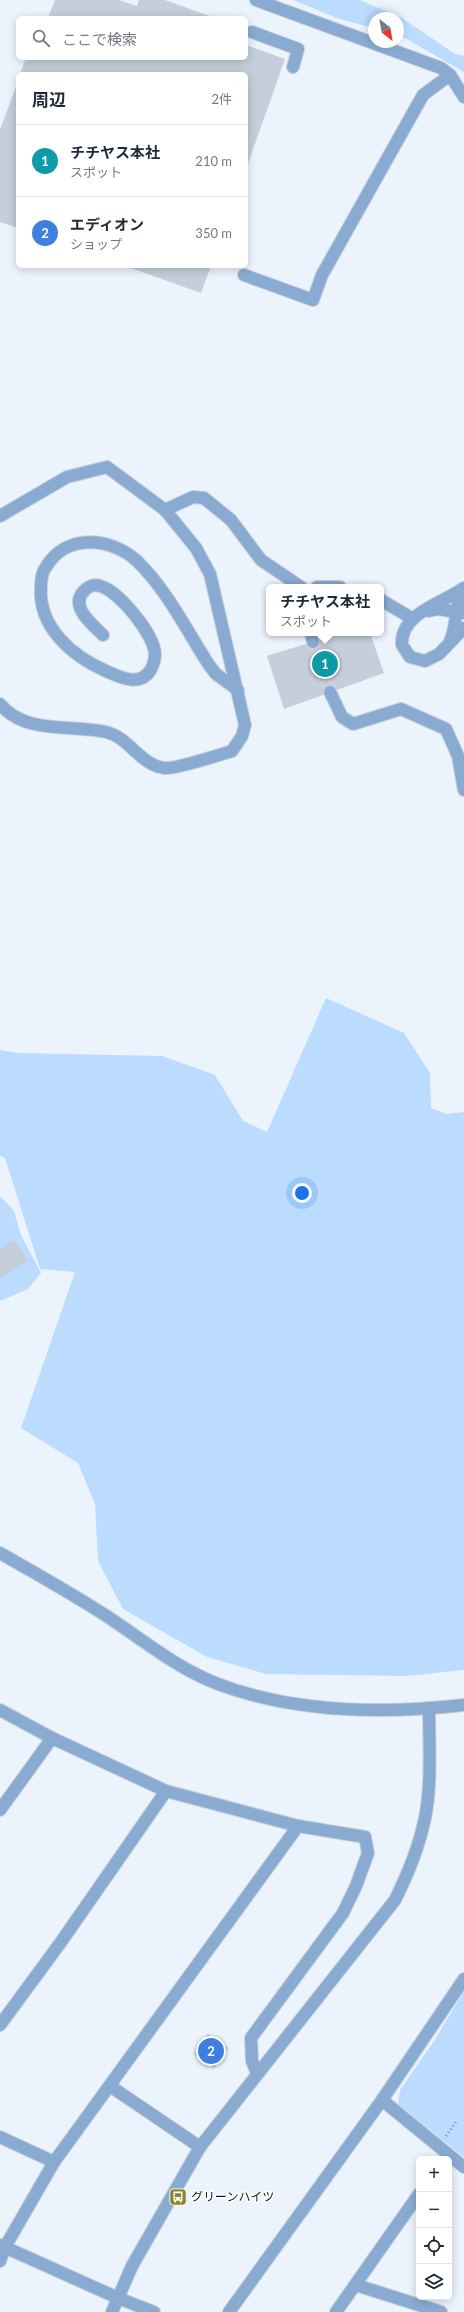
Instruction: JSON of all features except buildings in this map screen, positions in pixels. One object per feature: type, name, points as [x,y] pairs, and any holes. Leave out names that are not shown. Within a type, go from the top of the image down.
[{"type":"street","points":[[256,0],[441,68],[450,75],[464,97]]},
{"type":"street","points":[[252,32],[298,49],[293,67]]},
{"type":"street","points":[[244,275],[313,300],[322,275],[423,95],[450,75]]},
{"type":"street","points":[[0,516],[67,477],[107,467],[165,510],[196,548],[210,574],[238,690],[244,724],[242,736],[232,751],[166,768],[152,764],[119,736],[106,732],[54,727],[24,722],[0,704]]},
{"type":"street","points":[[165,510],[193,497],[204,498],[231,520],[261,560],[297,584]]},
{"type":"street","points":[[103,635],[79,609],[79,601],[82,592],[91,586],[99,585],[116,595],[130,610],[151,641],[155,653],[154,663],[149,673],[138,680],[124,679],[103,670],[80,657],[50,627],[43,615],[40,599],[45,568],[53,557],[73,545],[88,541],[104,542],[118,548],[137,561],[165,595],[209,666],[216,674],[238,690]]},
{"type":"street","points":[[464,588],[416,617],[404,630],[402,637],[405,652],[410,657],[425,661],[439,654],[464,628]]},
{"type":"street","points":[[439,654],[451,640],[460,613],[459,601],[464,591]]},
{"type":"street","points":[[384,601],[416,617],[438,609],[460,613]]},
{"type":"street","points":[[330,692],[342,717],[353,724],[401,709],[446,729],[458,756],[464,790]]},
{"type":"street","points":[[0,1553],[104,1615],[169,1659],[218,1684],[252,1695],[304,1706],[429,1708],[464,1705]]},
{"type":"street","points":[[112,2312],[132,2266],[200,2147],[390,1906],[408,1875],[425,1817],[428,1789],[429,1708]]},
{"type":"street","points":[[0,1710],[52,1738],[166,1791],[298,1826],[365,1836],[368,1853],[356,1886],[343,1913],[251,2038],[252,2061],[257,2073]]},
{"type":"street","points":[[0,1810],[52,1738]]},
{"type":"street","points":[[0,2025],[61,1942],[166,1791]]},
{"type":"street","points":[[0,2261],[3,2246],[54,2162],[298,1826]]},
{"type":"street","points":[[229,2312],[382,2100],[464,1979]]},
{"type":"street","points":[[110,2086],[200,2147]]},
{"type":"street","points":[[382,2100],[445,2156]]},
{"type":"street","points":[[0,2137],[54,2162]]},
{"type":"street","points":[[452,2160],[464,2167]]},
{"type":"street","points":[[336,2312],[416,2198]]},
{"type":"street","points":[[3,2246],[118,2298],[154,2312]]},
{"type":"street","points":[[356,2285],[441,2312]]},
{"type":"shaded area","points":[[293,0],[360,0],[388,12],[368,12],[368,26],[339,19]]},
{"type":"shaded area","points":[[404,19],[455,54],[464,56],[464,72],[404,37]]},
{"type":"shaded area","points":[[326,998],[404,1033],[430,1073],[431,1108],[447,1114],[464,1112],[464,1670],[406,1676],[266,1674],[207,1657],[123,1609],[98,1561],[95,1504],[78,1463],[21,1428],[75,1272],[40,1269],[5,1158],[0,1156],[0,1050],[17,1053],[162,1056],[215,1075],[243,1121],[267,1132]]},
{"type":"shaded area","points":[[0,1196],[14,1211],[21,1235],[41,1273],[28,1289],[0,1301]]},
{"type":"shaded area","points":[[464,1991],[464,2157],[398,2104],[400,2090],[434,2041]]},
{"type":"tunnel","points":[[313,642],[330,692]]},
{"type":"place","name":"チチヤス本社","points":[[325,664]]},
{"type":"place","name":"エディオン","points":[[211,2051]]},
{"type":"place","name":"グリーンハイツ","points":[[178,2197]]}]
